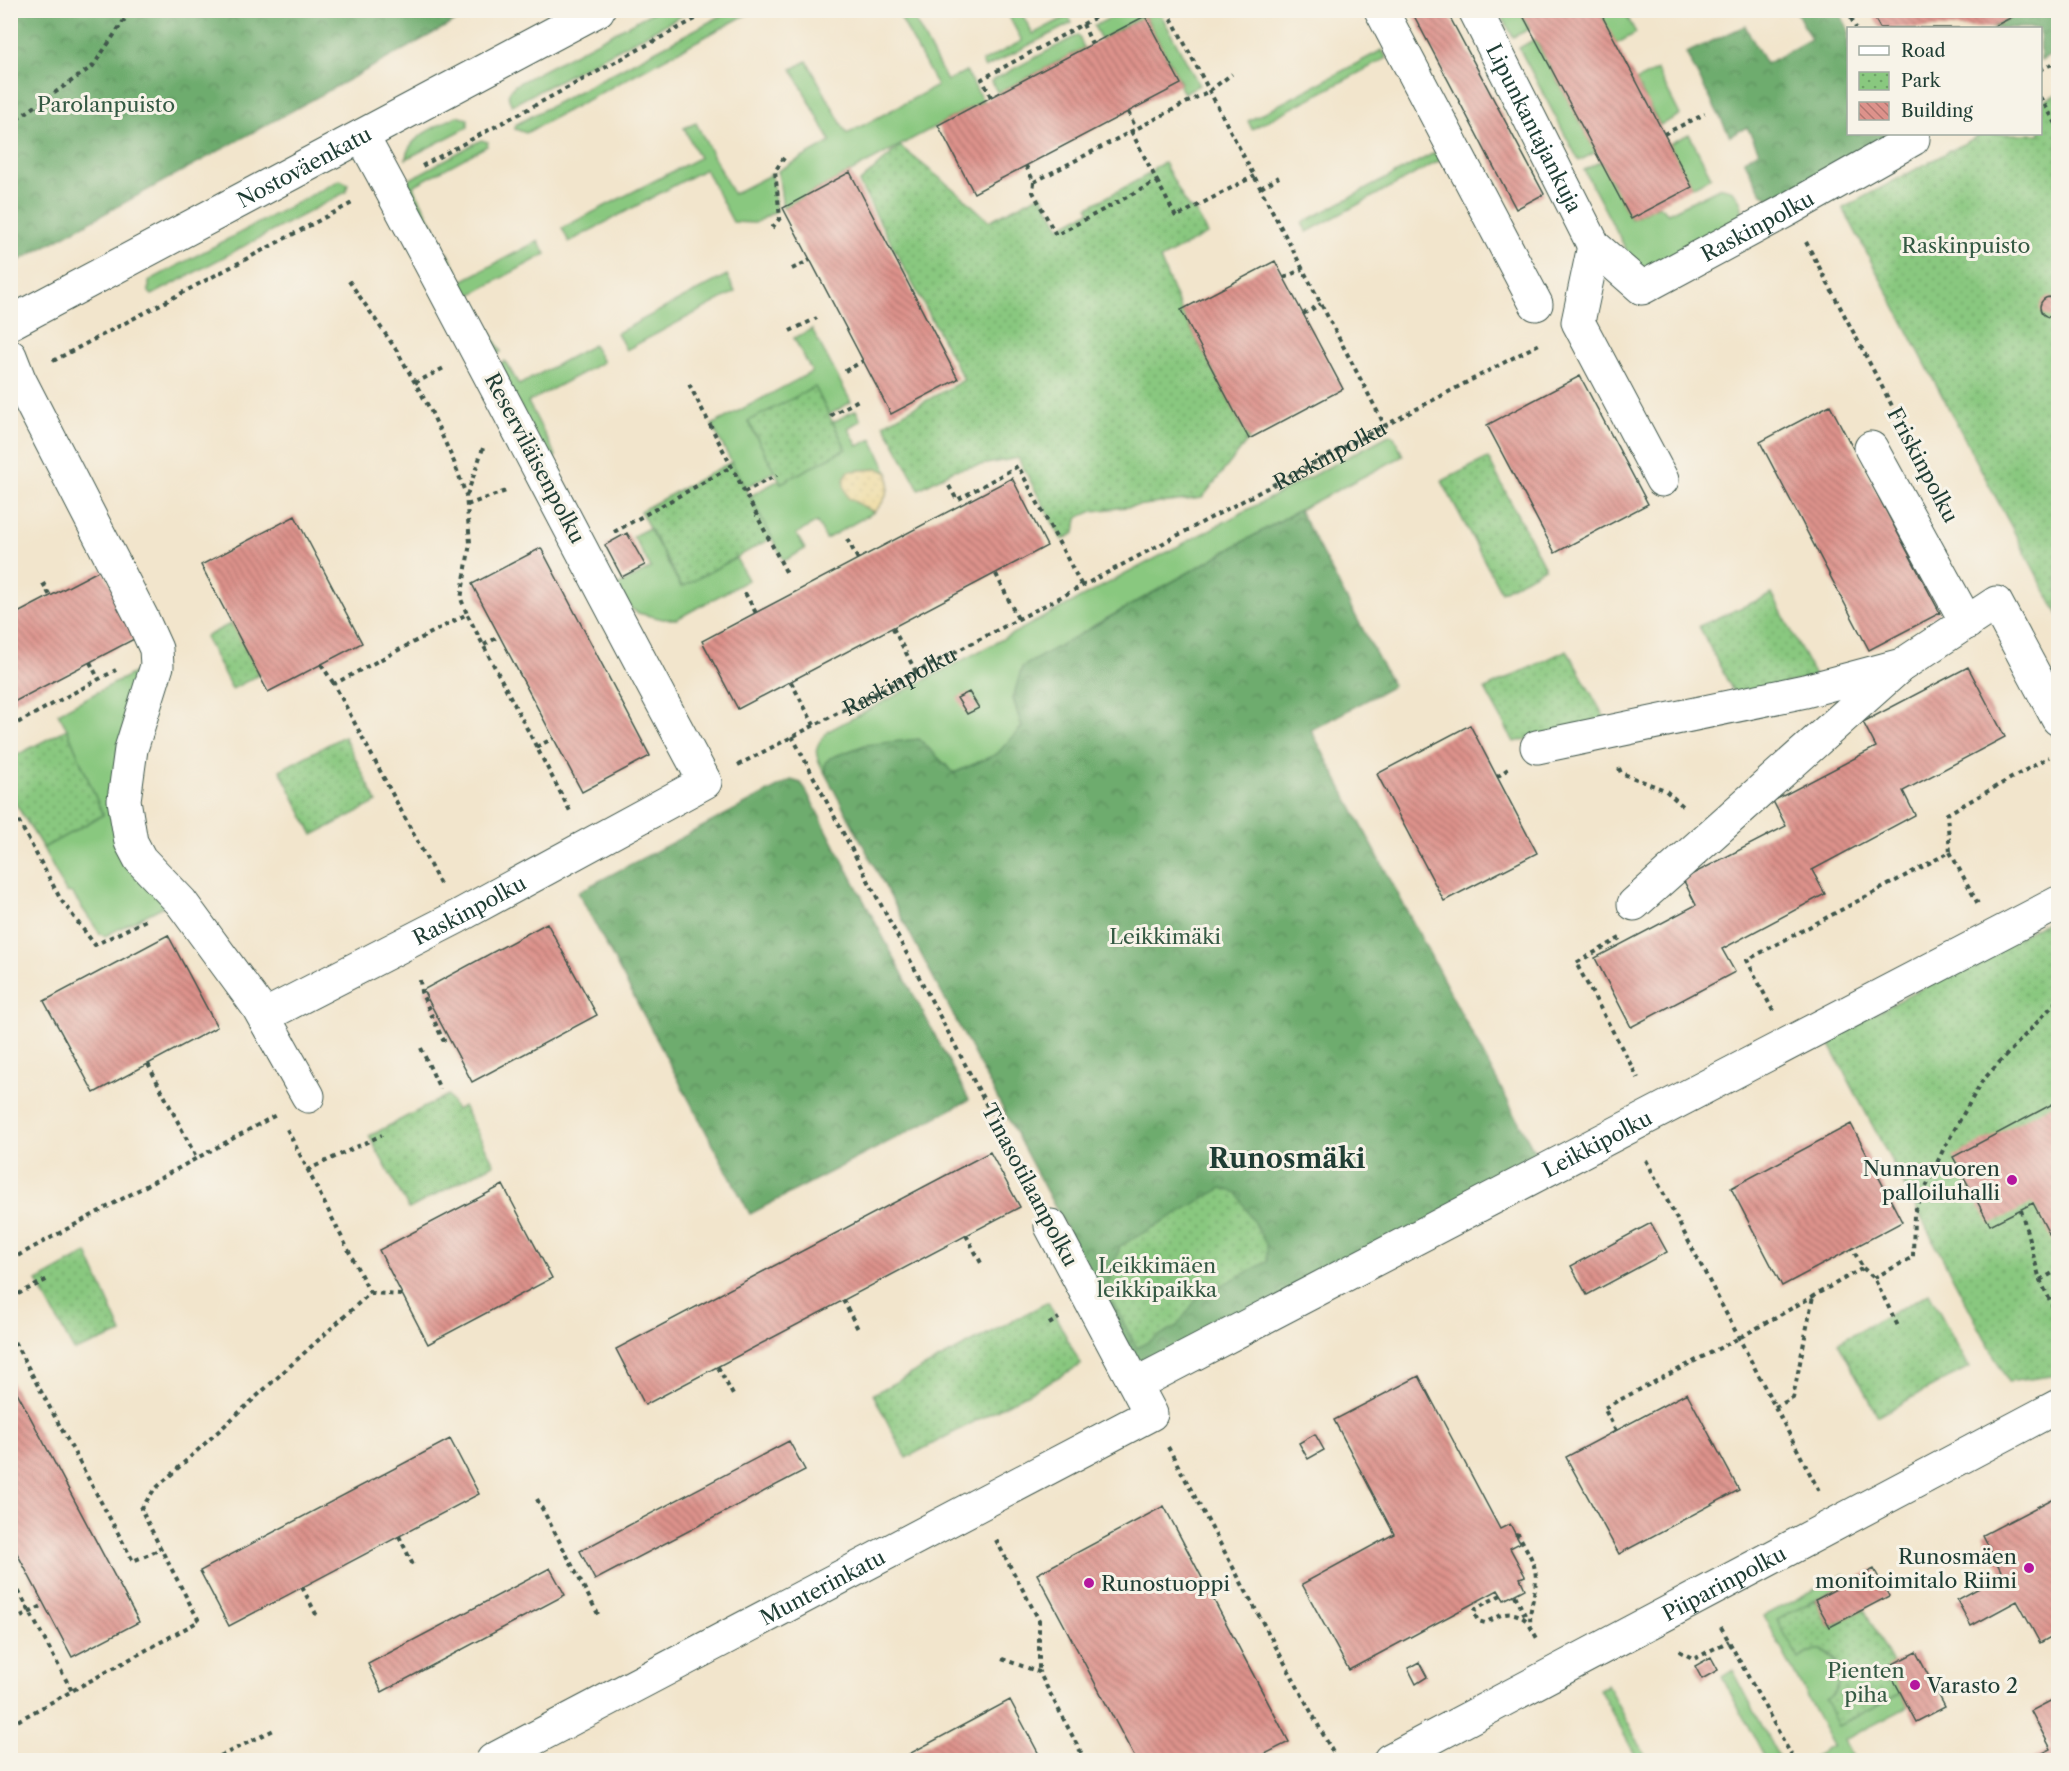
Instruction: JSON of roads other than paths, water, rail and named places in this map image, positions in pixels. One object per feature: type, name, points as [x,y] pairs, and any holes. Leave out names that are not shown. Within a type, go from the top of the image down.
[{"type":"street","name":"Nostoväenkatu","points":[[10,323],[598,10]]},
{"type":"street","points":[[1381,10],[1536,304]]},
{"type":"street","name":"Lipunkantajankuja","points":[[1475,10],[1594,246]]},
{"type":"street","name":"Reserviläisenpolku","points":[[362,136],[705,782]]},
{"type":"street","name":"Raskinpolku","points":[[1594,246],[1642,288],[1789,209],[1912,139]]},
{"type":"street","points":[[1594,246],[1578,322],[1662,480]]},
{"type":"street","points":[[10,356],[19,379],[156,649],[157,666],[131,749],[124,800],[126,823],[131,842],[140,860],[181,902],[264,1016],[308,1096]]},
{"type":"street","points":[[1871,448],[1966,623]]},
{"type":"street","points":[[1634,904],[1902,665],[1996,603],[2058,719]]},
{"type":"street","points":[[1537,747],[1805,691],[1902,665]]},
{"type":"street","name":"Raskinpolku","points":[[264,1016],[457,917],[705,782]]},
{"type":"street","name":"Leikkipolku","points":[[1136,1384],[2058,903]]},
{"type":"street","name":"Tinasotilaanpolku","points":[[1051,1226],[1151,1414]]},
{"type":"street","name":"Piiparinpolku","points":[[1390,1761],[2058,1406]]},
{"type":"street","name":"Munterinkatu","points":[[493,1761],[1151,1414]]},
{"type":"place","name":"Nunnavuoren palloiluhalli","points":[[2012,1180]]},
{"type":"place","name":"Runosmäen monitoimitalo Riimi","points":[[2029,1568]]},
{"type":"place","name":"Runostuoppi","points":[[1089,1583]]},
{"type":"place","name":"Varasto 2","points":[[1915,1685]]},
{"type":"district","name":"Runosmäki","points":[[1287,1158]]},
{"type":"park label","name":"Parolanpuisto","points":[[106,104]]},
{"type":"park label","name":"Raskinpuisto","points":[[1966,245]]},
{"type":"park label","name":"Leikkimäki","points":[[1165,936]]},
{"type":"park label","name":"Leikkimäen leikkipaikka","points":[[1157,1277]]},
{"type":"park label","name":"Pienten piha","points":[[1866,1682]]}]
